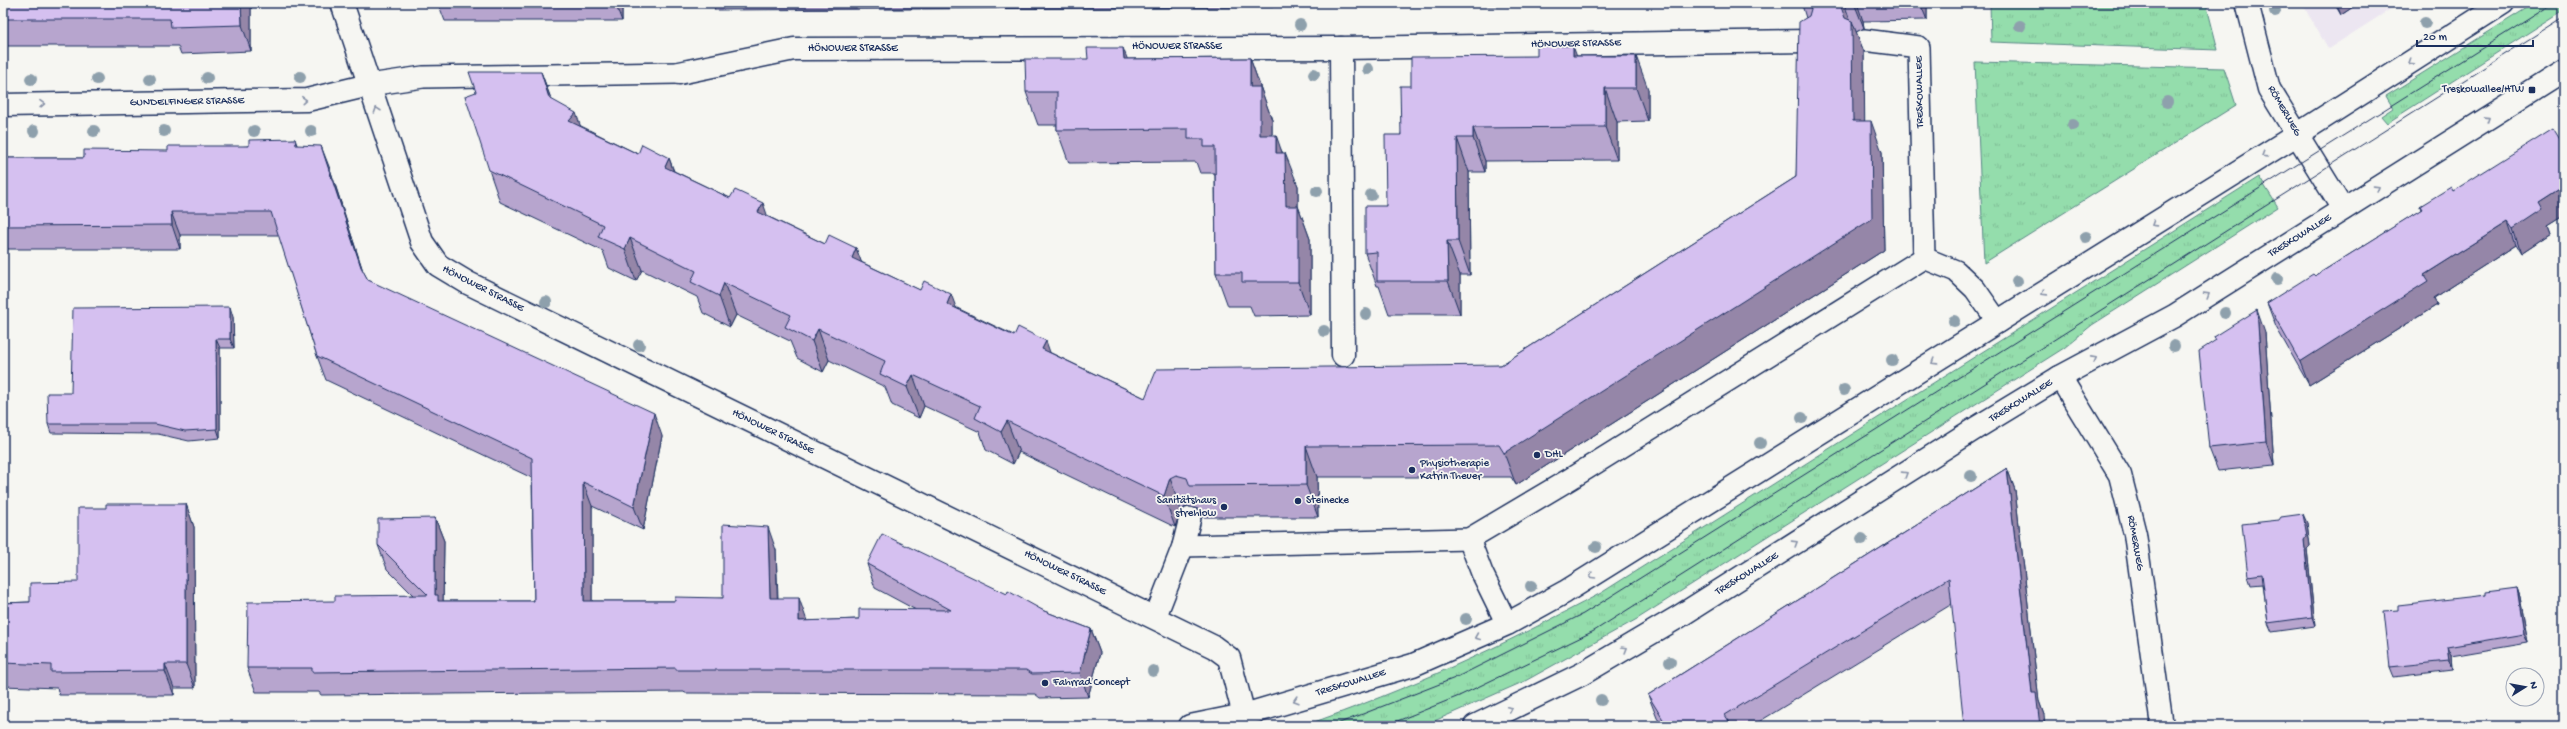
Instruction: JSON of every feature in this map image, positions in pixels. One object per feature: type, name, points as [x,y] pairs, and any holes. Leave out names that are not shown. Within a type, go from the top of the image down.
[{"type":"street","name":"HÖNOWER STRASSE","points":[[342,3],[422,242],[438,265],[468,283],[1214,647],[1229,658],[1244,715]]},
{"type":"street","name":"RÖMERWEG","points":[[2247,3],[2269,89],[2344,209]]},
{"type":"street","name":"TRESKOWALLEE","points":[[1190,726],[1244,715],[1414,665],[1507,624],[1646,543],[2298,134],[2502,3]]},
{"type":"street","name":"HÖNOWER STRASSE","points":[[679,73],[794,49],[1341,48],[1810,41]]},
{"type":"street","points":[[1341,48],[1343,354]]},
{"type":"street","name":"TRESKOWALLEE","points":[[1475,726],[1582,674],[1680,616],[2060,377],[2174,316],[2564,70]]},
{"type":"street","name":"GUNDELFINGER STRASSE","points":[[3,105],[307,100],[369,85]]},
{"type":"street","name":"RÖMERWEG","points":[[2060,377],[2120,475],[2135,534],[2162,726]]},
{"type":"lane","name":"TRESKOWALLEE","points":[[1864,40],[1919,46],[1924,258]]},
{"type":"lane","name":"HÖNOWER STRASSE","points":[[369,85],[423,77],[679,73]]},
{"type":"lane","points":[[1183,546],[1469,539],[1577,475],[1924,258],[1956,271],[1975,289],[1998,322]]},
{"type":"lane","points":[[1155,618],[1183,546],[1190,518]]},
{"type":"lane","points":[[1469,539],[1482,573],[1507,624]]},
{"type":"shaded area","points":[[2302,3],[2400,3],[2328,49]]},
{"type":"green space","points":[[1990,3],[2206,3],[2218,50],[1991,42]]},
{"type":"green space","points":[[2535,3],[2564,3],[2564,10],[2387,123],[2381,116],[2393,108],[2386,96]]},
{"type":"green space","points":[[1975,62],[2224,68],[2236,105],[1984,263]]},
{"type":"green space","points":[[2259,177],[2278,207],[2092,325],[2064,348],[1637,619],[1525,681],[1423,726],[1303,726],[1418,682],[1455,666],[1528,631],[1601,593]]},
{"type":"building","points":[[3,3],[241,3],[242,25],[171,27],[170,19],[3,19]]},
{"type":"building","points":[[1809,3],[1842,3],[1841,7],[1845,18],[1852,21],[1853,121],[1871,121],[1872,219],[1504,453],[1499,445],[1306,446],[1306,485],[1190,486],[1187,478],[1176,475],[1170,478],[1164,496],[1007,421],[1001,432],[975,418],[980,406],[913,375],[907,387],[880,374],[885,361],[818,329],[812,341],[785,327],[791,315],[724,283],[719,296],[691,282],[696,271],[630,238],[625,249],[598,237],[603,225],[489,170],[465,96],[476,92],[469,72],[541,72],[549,98],[576,113],[569,121],[638,154],[642,144],[669,158],[665,167],[730,198],[735,190],[763,203],[758,212],[825,244],[829,235],[856,248],[852,258],[920,290],[924,281],[951,294],[947,304],[1014,336],[1018,327],[1046,341],[1042,349],[1145,398],[1157,369],[1501,365],[1796,177],[1799,22],[1809,16],[1811,9]]},
{"type":"building","points":[[1537,46],[1573,46],[1573,56],[1636,56],[1636,88],[1605,88],[1605,127],[1473,128],[1473,138],[1457,138],[1458,241],[1447,241],[1448,281],[1377,281],[1377,252],[1365,253],[1365,206],[1386,206],[1385,135],[1401,135],[1400,86],[1411,86],[1411,57],[1537,56]]},
{"type":"building","points":[[1087,48],[1123,48],[1124,59],[1250,58],[1250,87],[1260,87],[1260,135],[1276,135],[1276,153],[1285,153],[1286,206],[1298,206],[1298,282],[1242,282],[1242,273],[1216,273],[1215,147],[1204,147],[1204,139],[1188,139],[1188,129],[1057,130],[1057,92],[1026,92],[1025,59],[1088,59]]},
{"type":"building","points":[[2553,128],[2564,146],[2564,186],[2539,202],[2543,209],[2513,229],[2508,222],[2424,275],[2428,281],[2300,362],[2267,303],[2313,274],[2315,276],[2422,209],[2420,206],[2451,187],[2453,191]]},
{"type":"building","points":[[295,139],[296,145],[321,146],[361,267],[368,280],[654,413],[634,507],[583,482],[584,601],[675,601],[675,597],[723,598],[723,524],[768,527],[770,598],[799,598],[799,621],[859,619],[859,609],[951,610],[867,564],[882,534],[1007,594],[1008,591],[1044,611],[1091,629],[1080,673],[1032,674],[1026,670],[676,670],[676,668],[312,672],[312,668],[247,668],[248,602],[335,601],[335,596],[428,595],[378,545],[378,519],[435,518],[435,595],[438,595],[438,601],[534,601],[532,458],[317,356],[271,212],[171,212],[172,225],[3,226],[3,158],[84,158],[84,150],[168,151],[168,146],[249,146],[249,140]]},
{"type":"building","points":[[230,307],[230,339],[216,339],[217,429],[185,431],[155,424],[48,424],[47,393],[71,393],[73,308]]},
{"type":"building","points":[[2257,310],[2266,442],[2209,448],[2199,351],[2216,340],[2214,337]]},
{"type":"building","points":[[2007,468],[2032,693],[2036,693],[2040,726],[1964,726],[1949,578],[1725,715],[1732,726],[1667,726],[1648,695]]},
{"type":"building","points":[[106,504],[186,504],[186,664],[165,664],[165,671],[51,672],[51,665],[3,663],[3,603],[30,602],[30,583],[78,582],[78,508],[106,508]]},
{"type":"building","points":[[2303,514],[2307,536],[2304,540],[2312,617],[2268,623],[2262,574],[2248,576],[2242,524],[2279,520],[2281,517]]},
{"type":"building","points":[[2517,588],[2524,634],[2447,647],[2449,661],[2390,667],[2384,611],[2398,610],[2398,605],[2486,595],[2486,592]]},
{"type":"tram line","points":[[1332,726],[1455,678],[1583,614],[2554,3]]},
{"type":"tram line","points":[[1385,726],[1459,696],[1594,631],[2564,17]]},
{"type":"place","name":"Treskowallee/HTW","points":[[2532,90]]},
{"type":"place","name":"DHL","points":[[1537,455]]},
{"type":"place","name":"Physiotherapie Katrin Theuer","points":[[1412,470]]},
{"type":"place","name":"Steinecke","points":[[1298,501]]},
{"type":"place","name":"Sanitätshaus strehlow","points":[[1224,507]]},
{"type":"place","name":"Fahrrad Concept","points":[[1045,683]]}]
